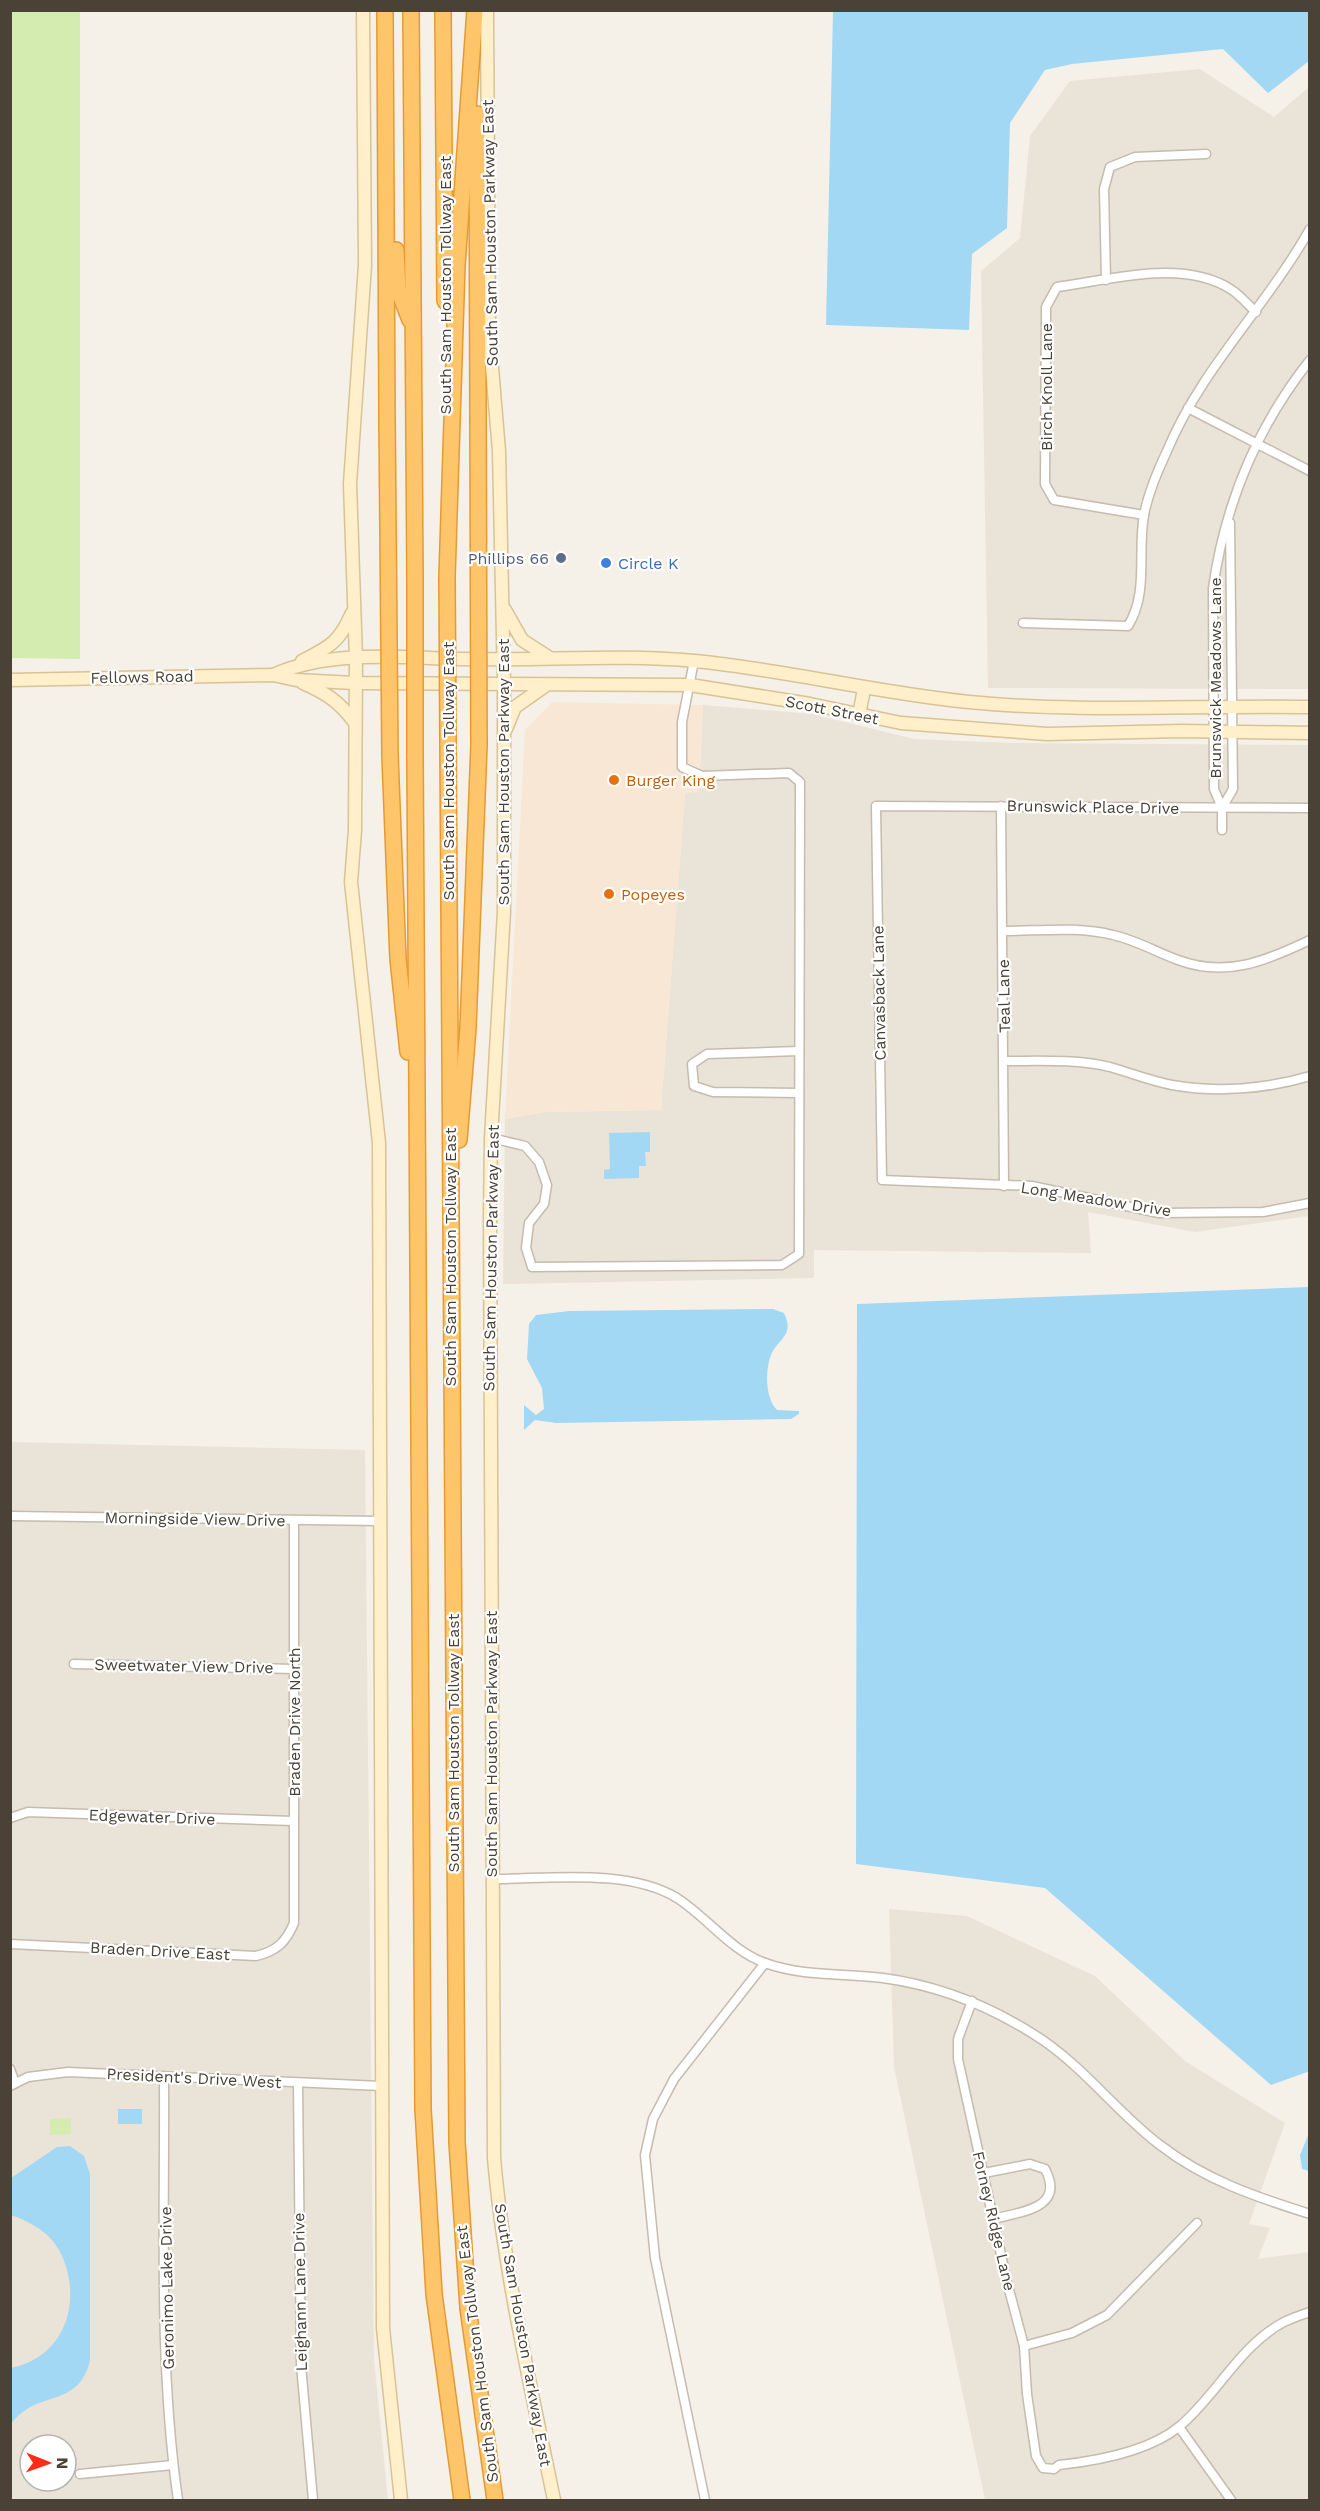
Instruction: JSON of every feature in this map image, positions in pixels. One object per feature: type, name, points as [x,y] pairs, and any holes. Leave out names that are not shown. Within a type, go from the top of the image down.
[{"type":"highway","points":[[385,10],[390,756],[398,959],[417,1131]]},
{"type":"highway","points":[[394,10],[397,278],[398,289],[414,332]]},
{"type":"highway","name":"South Sam Houston Tollway East","points":[[411,10],[424,2153],[440,2354],[462,2500]]},
{"type":"highway","name":"South Sam Houston Tollway East","points":[[443,10],[457,2142],[468,2308],[495,2500]]},
{"type":"highway","points":[[447,577],[456,276],[476,10]]},
{"type":"highway","points":[[450,1250],[468,1028],[479,745],[476,10]]},
{"type":"main road","points":[[363,10],[365,265],[350,484],[356,658],[355,831],[351,882],[379,1143],[383,2328],[401,2500]]},
{"type":"main road","name":"South Sam Houston Parkway East","points":[[487,10],[489,332],[500,451],[504,660],[504,911],[491,1138],[492,1879],[495,2157],[499,2216],[520,2334],[554,2500]]},
{"type":"main road","points":[[502,604],[522,640],[549,658]]},
{"type":"main road","points":[[294,665],[330,647],[342,635],[353,609]]},
{"type":"main road","name":"Scott Street","points":[[356,658],[504,660],[635,657],[742,666],[864,689],[1023,707],[1310,707]]},
{"type":"main road","name":"Fellows Road","points":[[273,675],[294,665],[356,658]]},
{"type":"main road","name":"Fellows Road","points":[[10,680],[273,675],[296,680],[356,683]]},
{"type":"main road","points":[[296,680],[329,694],[343,705],[355,723]]},
{"type":"main road","name":"Scott Street","points":[[356,683],[690,685],[901,723],[1047,734],[1214,731],[1310,733]]},
{"type":"main road","points":[[504,732],[515,708],[534,692],[550,684]]},
{"type":"main road","points":[[860,715],[864,689]]},
{"type":"street","points":[[1106,280],[1104,189],[1110,167],[1135,157],[1206,154]]},
{"type":"street","points":[[1023,623],[1128,626],[1138,610],[1144,515],[1167,450],[1215,362],[1256,312],[1310,229]]},
{"type":"street","name":"Birch Knoll Lane","points":[[1144,515],[1054,500],[1045,484],[1046,308],[1057,286],[1154,274],[1195,275],[1232,290],[1256,312]]},
{"type":"street","name":"Brunswick Meadows Lane","points":[[1222,830],[1222,808],[1214,789],[1212,588],[1230,512],[1254,444],[1292,383],[1310,360]]},
{"type":"street","points":[[1188,408],[1310,471]]},
{"type":"street","name":"Brunswick Meadows Lane","points":[[1222,808],[1233,789],[1230,512]]},
{"type":"street","points":[[491,1138],[525,1146],[539,1162],[547,1185],[544,1204],[529,1223],[526,1248],[532,1267],[782,1265],[799,1254],[800,782],[789,773],[702,776],[682,767],[682,722],[694,661]]},
{"type":"street","name":"Brunswick Place Drive","points":[[876,806],[1310,808]]},
{"type":"street","name":"Canvasback Lane","points":[[876,806],[882,1180]]},
{"type":"street","name":"Teal Lane","points":[[1001,806],[1004,1186]]},
{"type":"street","points":[[1003,931],[1083,931],[1111,934],[1177,960],[1198,966],[1220,968],[1243,968],[1265,961],[1310,940]]},
{"type":"street","points":[[799,1051],[707,1053],[692,1064],[694,1086],[713,1092],[799,1093]]},
{"type":"street","points":[[1004,1061],[1084,1063],[1110,1067],[1174,1086],[1262,1086],[1310,1076]]},
{"type":"street","name":"Long Meadow Drive","points":[[882,1180],[1032,1186],[1160,1213],[1263,1212],[1310,1203]]},
{"type":"street","name":"Morningside View Drive","points":[[10,1516],[380,1521]]},
{"type":"street","name":"Braden Drive North","points":[[294,1520],[294,1923]]},
{"type":"street","name":"Sweetwater View Drive","points":[[74,1664],[294,1669]]},
{"type":"street","name":"Edgewater Drive","points":[[10,1818],[28,1812],[294,1821]]},
{"type":"street","points":[[492,1879],[634,1881],[675,1897],[740,1949],[765,1963],[807,1974],[884,1978],[942,1990],[972,2001],[1045,2042],[1160,2145],[1197,2170],[1240,2192],[1310,2214]]},
{"type":"street","name":"Braden Drive East","points":[[10,1944],[256,1956],[270,1953],[282,1945],[294,1923]]},
{"type":"street","points":[[705,2500],[655,2258],[645,2155],[652,2119],[662,2098],[765,1963]]},
{"type":"street","name":"Forney Ridge Lane","points":[[972,2001],[958,2039],[958,2059],[1024,2346],[1037,2461],[1048,2470],[1059,2465],[1107,2458],[1142,2446],[1179,2427]]},
{"type":"street","points":[[10,2069],[13,2085]]},
{"type":"street","name":"President's Drive West","points":[[13,2085],[41,2074],[68,2072],[381,2086]]},
{"type":"street","name":"Geronimo Lake Drive","points":[[164,2076],[167,2353],[173,2465],[178,2500]]},
{"type":"street","name":"Leighann Lane Drive","points":[[298,2084],[301,2365],[313,2500]]},
{"type":"street","points":[[984,2173],[1030,2164],[1045,2169],[1049,2177],[1049,2195],[1039,2207],[993,2219]]},
{"type":"street","points":[[1024,2346],[1072,2333],[1107,2315],[1197,2223]]},
{"type":"street","points":[[1231,2500],[1179,2427],[1254,2346],[1283,2322],[1310,2312]]},
{"type":"street","points":[[80,2474],[173,2465]]},
{"type":"shaded area","points":[[1200,69],[1274,117],[1309,87],[1309,689],[988,688],[981,271],[1020,238],[1030,136],[1070,81]]},
{"type":"shaded area","points":[[552,702],[703,705],[699,792],[685,793],[661,1110],[545,1112],[505,1119],[525,730]]},
{"type":"shaded area","points":[[703,705],[812,714],[914,739],[1011,743],[1309,745],[1309,1216],[1195,1232],[1088,1212],[1091,1253],[814,1250],[814,1278],[503,1284],[505,1119],[545,1112],[661,1110],[685,793],[699,792]]},
{"type":"shaded area","points":[[11,1442],[365,1450],[374,2360],[388,2500],[11,2500]]},
{"type":"shaded area","points":[[889,1909],[967,1916],[1095,1976],[1185,2061],[1285,2123],[1249,2224],[1270,2228],[1258,2259],[1309,2252],[1309,2500],[985,2500],[894,2067]]},
{"type":"green space","points":[[11,10],[80,11],[80,659],[11,658]]},
{"type":"green space","points":[[71,2118],[71,2134],[50,2135],[50,2119]]},
{"type":"water","points":[[833,11],[1309,11],[1309,61],[1268,93],[1223,49],[1072,64],[1045,70],[1010,123],[1007,228],[972,254],[969,330],[826,325]]},
{"type":"water","points":[[650,1132],[650,1152],[645,1152],[646,1166],[639,1166],[639,1178],[604,1179],[604,1170],[610,1169],[609,1133]]},
{"type":"water","points":[[1309,1287],[1310,2071],[1271,2085],[1045,1888],[856,1864],[857,1304]]},
{"type":"water","points":[[773,1309],[784,1313],[788,1327],[769,1361],[768,1391],[777,1410],[799,1411],[799,1414],[791,1419],[556,1423],[535,1420],[524,1430],[524,1405],[536,1415],[544,1409],[542,1388],[527,1359],[529,1324],[536,1315],[569,1311]]},
{"type":"water","points":[[118,2109],[142,2109],[142,2124],[118,2124]]},
{"type":"water","points":[[1309,2133],[1309,2171],[1302,2169],[1300,2155]]},
{"type":"water","points":[[70,2146],[84,2156],[90,2174],[90,2361],[84,2376],[76,2386],[66,2393],[33,2406],[11,2424],[11,2368],[30,2362],[46,2352],[57,2338],[70,2305],[70,2287],[66,2268],[55,2244],[38,2228],[11,2215],[11,2178],[57,2147]]},
{"type":"place","name":"Phillips 66","points":[[561,558]]},
{"type":"place","name":"Circle K","points":[[606,563]]},
{"type":"place","name":"Burger King","points":[[614,780]]},
{"type":"place","name":"Popeyes","points":[[609,894]]}]
